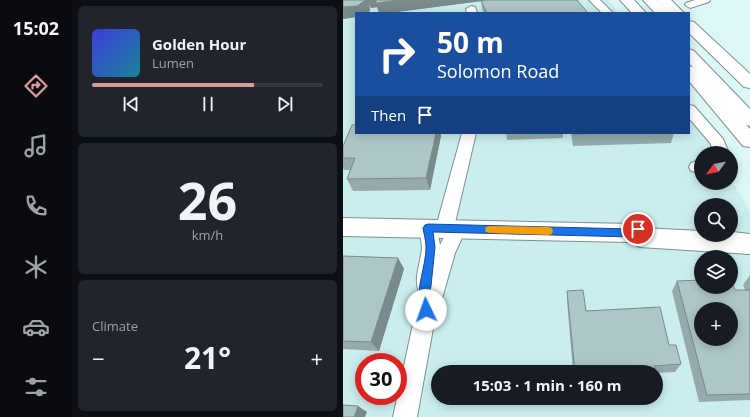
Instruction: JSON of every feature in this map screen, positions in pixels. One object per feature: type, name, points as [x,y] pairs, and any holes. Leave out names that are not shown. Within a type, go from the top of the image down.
[{"type":"main road","points":[[627,0],[637,12]]},
{"type":"main road","points":[[640,0],[651,12]]},
{"type":"main road","points":[[650,0],[662,12]]},
{"type":"main road","points":[[664,0],[676,12]]},
{"type":"main road","points":[[690,26],[750,83]]},
{"type":"main road","points":[[690,42],[750,106]]},
{"type":"main road","points":[[690,55],[750,120]]},
{"type":"main road","points":[[690,72],[750,141]]},
{"type":"main road","points":[[343,227],[633,233],[640,237],[750,244]]},
{"type":"main road","points":[[633,233],[638,229],[694,231]]},
{"type":"main road","points":[[738,230],[750,229]]},
{"type":"street","points":[[594,0],[607,12]]},
{"type":"street","points":[[621,0],[626,6],[636,12]]},
{"type":"street","points":[[690,5],[705,0]]},
{"type":"street","points":[[690,110],[719,146]]},
{"type":"street","points":[[426,310],[423,298],[431,247],[444,228],[469,134]]},
{"type":"street","points":[[405,417],[426,310],[433,298],[440,269],[451,241],[444,228]]},
{"type":"shaded area","points":[[343,0],[608,0],[618,12],[355,12],[355,134],[690,134],[690,107],[713,146],[694,146],[694,190],[737,190],[750,212],[750,417],[343,417]]},
{"type":"building","points":[[343,0],[366,0],[357,6],[343,7]]},
{"type":"building","points":[[376,0],[401,0],[376,3]]},
{"type":"building","points":[[577,0],[587,12],[486,12],[481,1]]},
{"type":"building","points":[[352,125],[355,125],[355,134],[436,134],[426,178],[347,179],[355,158],[343,158],[343,146]]},
{"type":"building","points":[[343,256],[398,258],[371,342],[343,341]]},
{"type":"building","points":[[694,280],[694,294],[738,294],[738,290],[750,290],[750,394],[707,395],[694,346],[738,346],[738,302],[694,302],[694,346],[677,281]]},
{"type":"building","points":[[583,290],[586,311],[660,307],[669,345],[676,345],[681,364],[574,365],[567,291]]},
{"type":"building","points":[[343,405],[358,406],[354,417],[343,417]]},
{"type":"slow traffic","points":[[490,230],[548,231]]},
{"type":"route","points":[[426,310],[423,298],[431,247],[428,228],[633,233],[638,229]]}]
